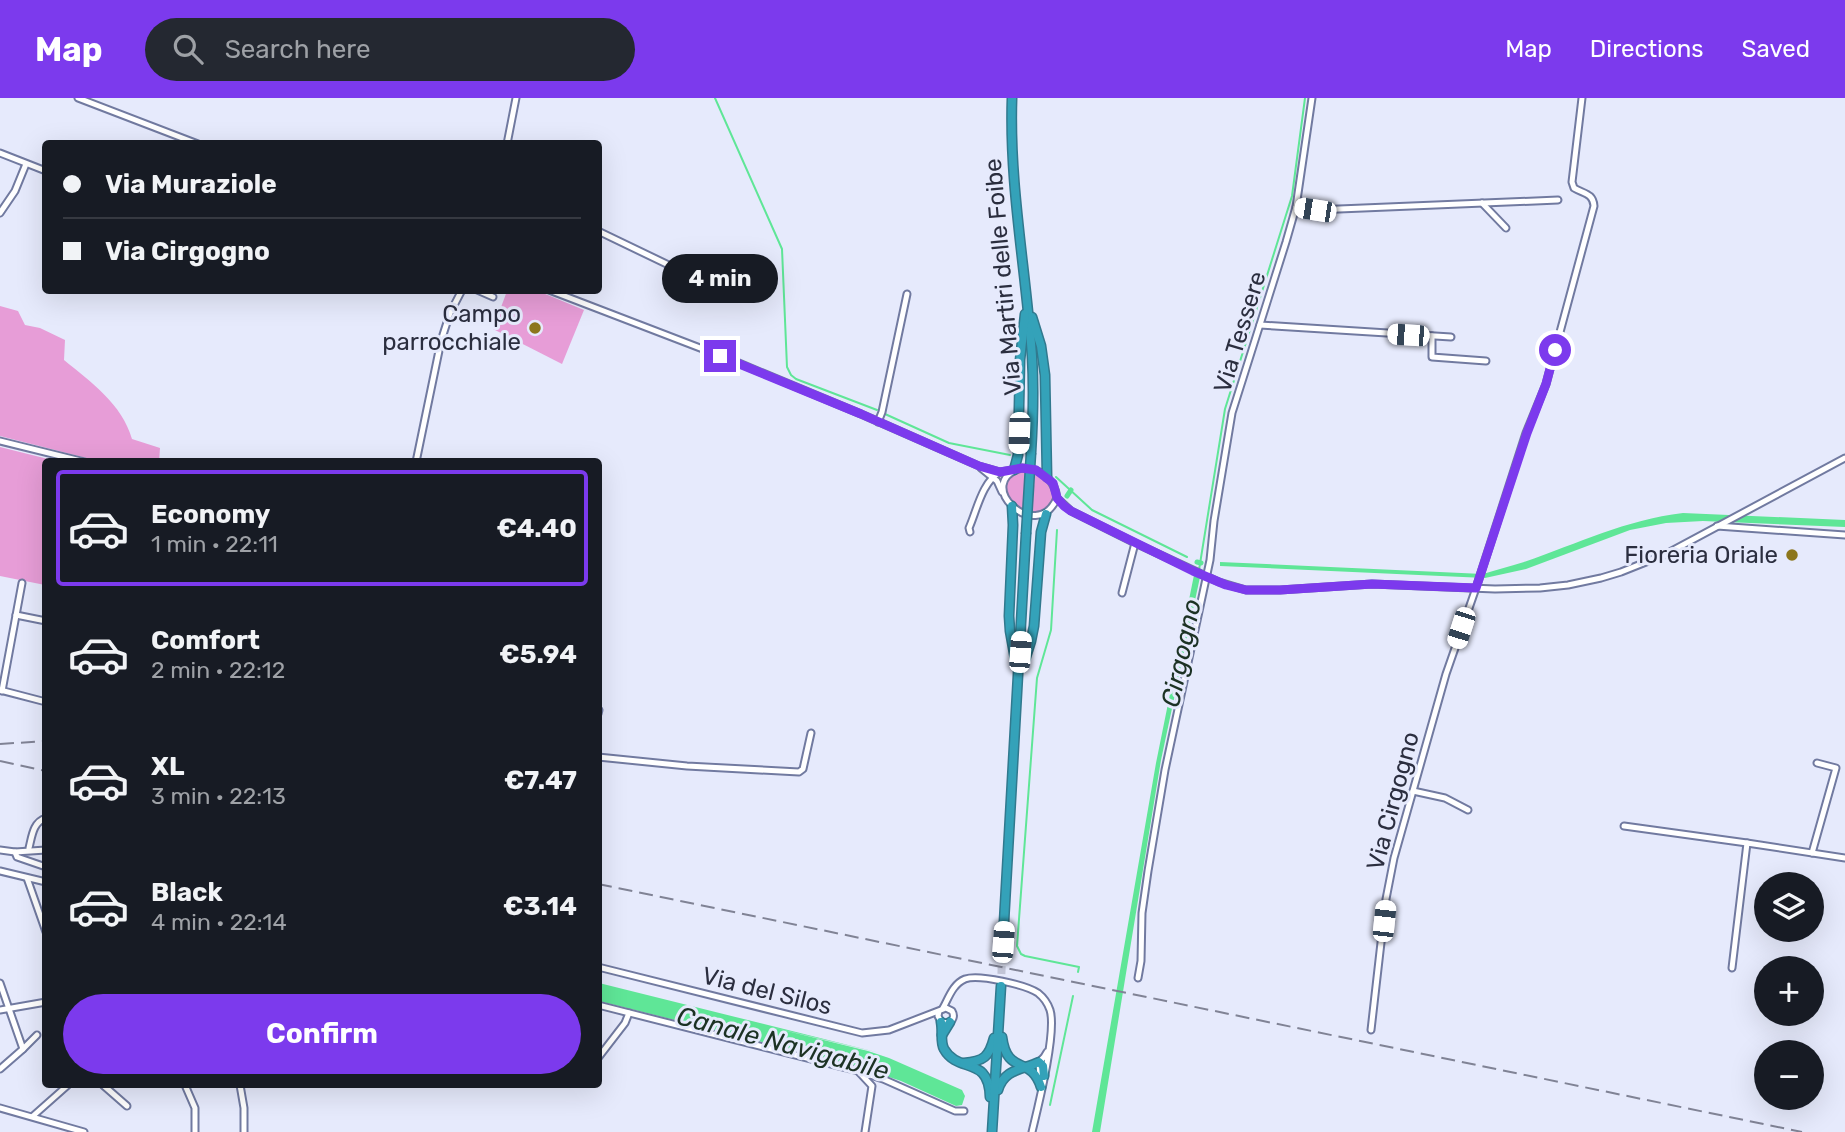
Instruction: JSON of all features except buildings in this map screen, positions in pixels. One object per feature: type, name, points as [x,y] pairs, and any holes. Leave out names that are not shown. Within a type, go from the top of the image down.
[{"type":"highway","name":"Via Martiri delle Foibe","points":[[1002,957],[1033,377],[1014,182],[1012,98]]},
{"type":"highway","points":[[1014,470],[1018,455],[1020,349],[1027,301]]},
{"type":"highway","points":[[1027,301],[1039,336],[1044,366],[1047,477]]},
{"type":"highway","points":[[1012,506],[1009,616],[1018,678]]},
{"type":"highway","points":[[1018,678],[1034,626],[1041,532],[1048,512]]},
{"type":"highway","points":[[992,1132],[1001,986]]},
{"type":"highway","points":[[961,1063],[980,1060],[988,1053],[999,1021]]},
{"type":"highway","points":[[999,1021],[1007,1056],[1011,1061],[1036,1074],[1041,1087]]},
{"type":"highway","points":[[944,1022],[944,1049],[961,1063],[982,1072],[990,1089],[993,1117]]},
{"type":"highway","points":[[993,1117],[1000,1084],[1010,1073],[1039,1062],[1043,1066],[1044,1076]]},
{"type":"street","points":[[78,98],[188,140]]},
{"type":"street","points":[[508,140],[516,98]]},
{"type":"street","name":"Via Tessere","points":[[1138,978],[1142,913],[1165,770],[1206,577],[1232,413],[1296,207],[1312,98]]},
{"type":"street","name":"Via Cirgogno","points":[[1371,1030],[1389,880],[1413,791],[1446,674],[1546,384],[1594,206],[1591,196],[1574,188],[1572,182],[1582,98]]},
{"type":"street","points":[[0,153],[42,170]]},
{"type":"street","points":[[0,214],[15,191],[26,164]]},
{"type":"street","points":[[1296,207],[1315,210],[1558,200]]},
{"type":"street","points":[[1482,203],[1506,228]]},
{"type":"street","points":[[602,233],[705,285]]},
{"type":"street","points":[[417,458],[441,341],[450,313],[460,294]]},
{"type":"street","points":[[486,294],[492,297]]},
{"type":"street","points":[[559,294],[720,356],[979,466],[1000,472]]},
{"type":"street","points":[[878,422],[907,294]]},
{"type":"street","points":[[1260,325],[1451,337]]},
{"type":"street","points":[[1432,336],[1432,357],[1486,361]]},
{"type":"street","points":[[0,441],[69,458]]},
{"type":"street","points":[[979,466],[992,476],[1012,506],[1030,515],[1064,509],[1071,511],[1206,577],[1246,590],[1372,584],[1477,584],[1540,588],[1601,578],[1648,562],[1845,458]]},
{"type":"street","points":[[970,532],[969,528],[985,489],[992,476],[1000,472],[1028,468],[1036,470],[1053,483],[1057,498],[1071,511]]},
{"type":"street","points":[[1003,493],[1004,480],[1014,470]]},
{"type":"street","points":[[1048,512],[1057,498]]},
{"type":"street","points":[[1717,526],[1845,535]]},
{"type":"street","points":[[1122,593],[1135,543]]},
{"type":"street","points":[[22,583],[1,690],[42,701]]},
{"type":"street","points":[[16,615],[42,620]]},
{"type":"street","points":[[602,757],[687,766],[799,772],[803,769],[811,733]]},
{"type":"street","points":[[1812,853],[1836,768],[1817,763]]},
{"type":"street","points":[[1413,791],[1445,798],[1468,810]]},
{"type":"street","points":[[29,849],[35,825],[42,819]]},
{"type":"street","points":[[1624,826],[1845,858]]},
{"type":"street","points":[[1732,968],[1747,843]]},
{"type":"street","points":[[0,850],[42,850]]},
{"type":"street","points":[[15,852],[17,858],[42,866]]},
{"type":"street","points":[[0,871],[42,882]]},
{"type":"street","points":[[27,878],[42,921]]},
{"type":"street","name":"Via del Silos","points":[[602,968],[862,1033],[889,1030],[941,1009]]},
{"type":"street","points":[[944,1022],[938,1016],[941,1009],[957,984],[968,977],[1019,985],[1037,993],[1048,1005],[1052,1021],[1049,1046],[1032,1132]]},
{"type":"street","points":[[0,983],[23,1049]]},
{"type":"street","points":[[925,1016],[944,1022],[953,1018],[951,992]]},
{"type":"street","points":[[0,1010],[42,1003]]},
{"type":"street","points":[[602,1006],[858,1071],[882,1078],[955,1111],[964,1111]]},
{"type":"street","points":[[941,1009],[948,1008],[952,1011]]},
{"type":"street","points":[[602,1053],[625,1023],[629,1013]]},
{"type":"street","points":[[0,1069],[37,1035]]},
{"type":"street","points":[[1041,1087],[1039,1062],[1049,1046]]},
{"type":"street","points":[[858,1071],[872,1086]]},
{"type":"street","points":[[865,1132],[872,1086],[882,1078]]},
{"type":"street","points":[[33,1116],[65,1088]]},
{"type":"street","points":[[106,1088],[127,1106]]},
{"type":"street","points":[[186,1088],[195,1108],[195,1132]]},
{"type":"street","points":[[241,1088],[245,1113],[244,1132]]},
{"type":"street","points":[[0,1108],[84,1132]]},
{"type":"shaded area","name":"Campo parrocchiale","points":[[506,294],[545,294],[584,310],[562,364],[493,329]]},
{"type":"shaded area","points":[[0,306],[18,311],[25,325],[40,328],[65,340],[64,360],[95,385],[113,404],[132,439],[160,448],[159,458],[86,458],[0,436]]},
{"type":"shaded area","points":[[0,447],[44,458],[42,584],[0,576]]},
{"type":"shaded area","points":[[1018,471],[1040,477],[1051,487],[1053,500],[1048,507],[1040,512],[1031,512],[1022,508],[1008,495],[1006,486],[1009,478]]},
{"type":"water","points":[[1683,513],[1845,520],[1845,527],[1703,521],[1666,523],[1630,530],[1526,569],[1485,578],[1220,566],[1220,562],[1483,574],[1641,521]]},
{"type":"water","points":[[1194,575],[1200,577],[1161,760],[1100,1132],[1092,1132],[1156,763]]},
{"type":"water","name":"Canale Navigabile","points":[[602,984],[880,1053],[767,1026],[889,1058],[962,1090],[965,1096],[962,1105],[956,1106],[901,1081],[850,1064],[602,1002]]},
{"type":"waterway","points":[[715,98],[782,249],[787,367],[791,375],[877,410]]},
{"type":"waterway","name":"Cirgogno","points":[[1199,570],[1225,409],[1292,196],[1305,98]]},
{"type":"waterway","points":[[885,414],[949,443],[1010,455]]},
{"type":"waterway","points":[[1056,477],[1092,510],[1187,557]]},
{"type":"waterway","points":[[1067,496],[1071,490]]},
{"type":"waterway","points":[[1057,530],[1051,630],[1037,678],[1017,946],[1025,956],[1079,967],[1078,972]]},
{"type":"waterway","name":"Cirgogno","points":[[1197,562],[1201,563]]},
{"type":"waterway","points":[[1050,1105],[1073,996]]},
{"type":"tunnel","points":[[1001,986],[1002,957]]},
{"type":"railway","points":[[0,744],[42,741]]},
{"type":"railway","points":[[0,761],[42,770]]},
{"type":"railway","points":[[602,885],[1802,1132]]},
{"type":"place","name":"Campo parrocchiale","points":[[535,328]]},
{"type":"place","name":"Fioreria Oriale","points":[[1792,555]]},
{"type":"route","points":[[720,356],[979,466],[1000,472],[1022,468],[1036,470],[1053,483],[1057,498],[1064,506],[1135,543],[1226,585],[1246,590],[1280,590],[1372,584],[1476,588],[1546,384],[1555,350]]}]
